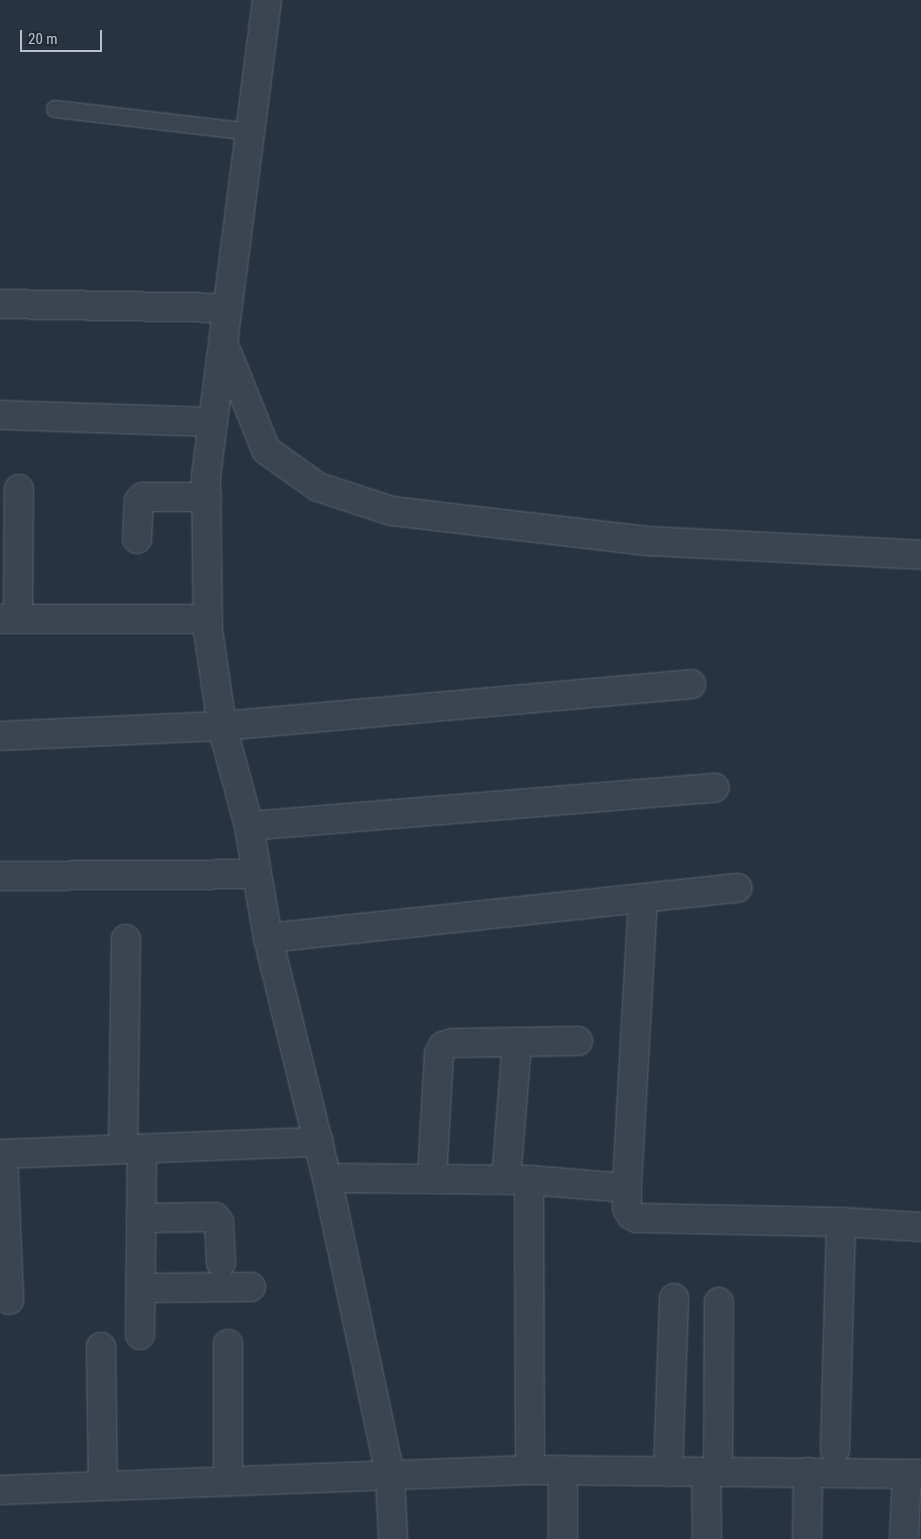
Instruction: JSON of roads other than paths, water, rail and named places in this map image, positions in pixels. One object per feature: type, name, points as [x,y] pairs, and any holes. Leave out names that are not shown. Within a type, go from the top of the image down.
[{"type":"street","points":[[267,0],[206,476],[208,619],[222,726],[249,826],[268,938],[328,1178],[390,1475],[393,1539]]},
{"type":"street","points":[[0,304],[227,308]]},
{"type":"street","points":[[223,342],[266,450],[318,487],[392,511],[648,541],[921,555]]},
{"type":"street","points":[[0,415],[213,422]]},
{"type":"street","points":[[19,489],[9,619],[208,619]]},
{"type":"street","points":[[137,539],[139,501],[143,498],[207,497]]},
{"type":"street","points":[[0,736],[222,726],[691,684]]},
{"type":"street","points":[[249,826],[714,788]]},
{"type":"street","points":[[0,876],[256,874]]},
{"type":"street","points":[[268,938],[737,888]]},
{"type":"street","points":[[642,898],[627,1188],[627,1208],[631,1215],[637,1218],[841,1222],[921,1227]]},
{"type":"street","points":[[126,939],[133,1149],[141,1218],[140,1335]]},
{"type":"street","points":[[432,1179],[440,1050],[447,1044],[578,1041]]},
{"type":"street","points":[[517,1042],[518,1180],[530,1470]]},
{"type":"street","points":[[9,1300],[2,1154],[319,1142]]},
{"type":"street","points":[[328,1178],[518,1180],[627,1188]]},
{"type":"street","points":[[141,1218],[215,1217],[219,1222],[221,1263]]},
{"type":"street","points":[[835,1450],[841,1222]]},
{"type":"street","points":[[141,1288],[251,1287]]},
{"type":"street","points":[[668,1472],[674,1298]]},
{"type":"street","points":[[707,1539],[712,1472],[719,1302]]},
{"type":"street","points":[[228,1344],[228,1481]]},
{"type":"street","points":[[101,1347],[103,1486]]},
{"type":"street","points":[[0,1490],[530,1470],[914,1474],[904,1539]]},
{"type":"street","points":[[563,1470],[563,1539]]},
{"type":"street","points":[[807,1539],[808,1472]]},
{"type":"lane","points":[[55,109],[250,132]]}]
